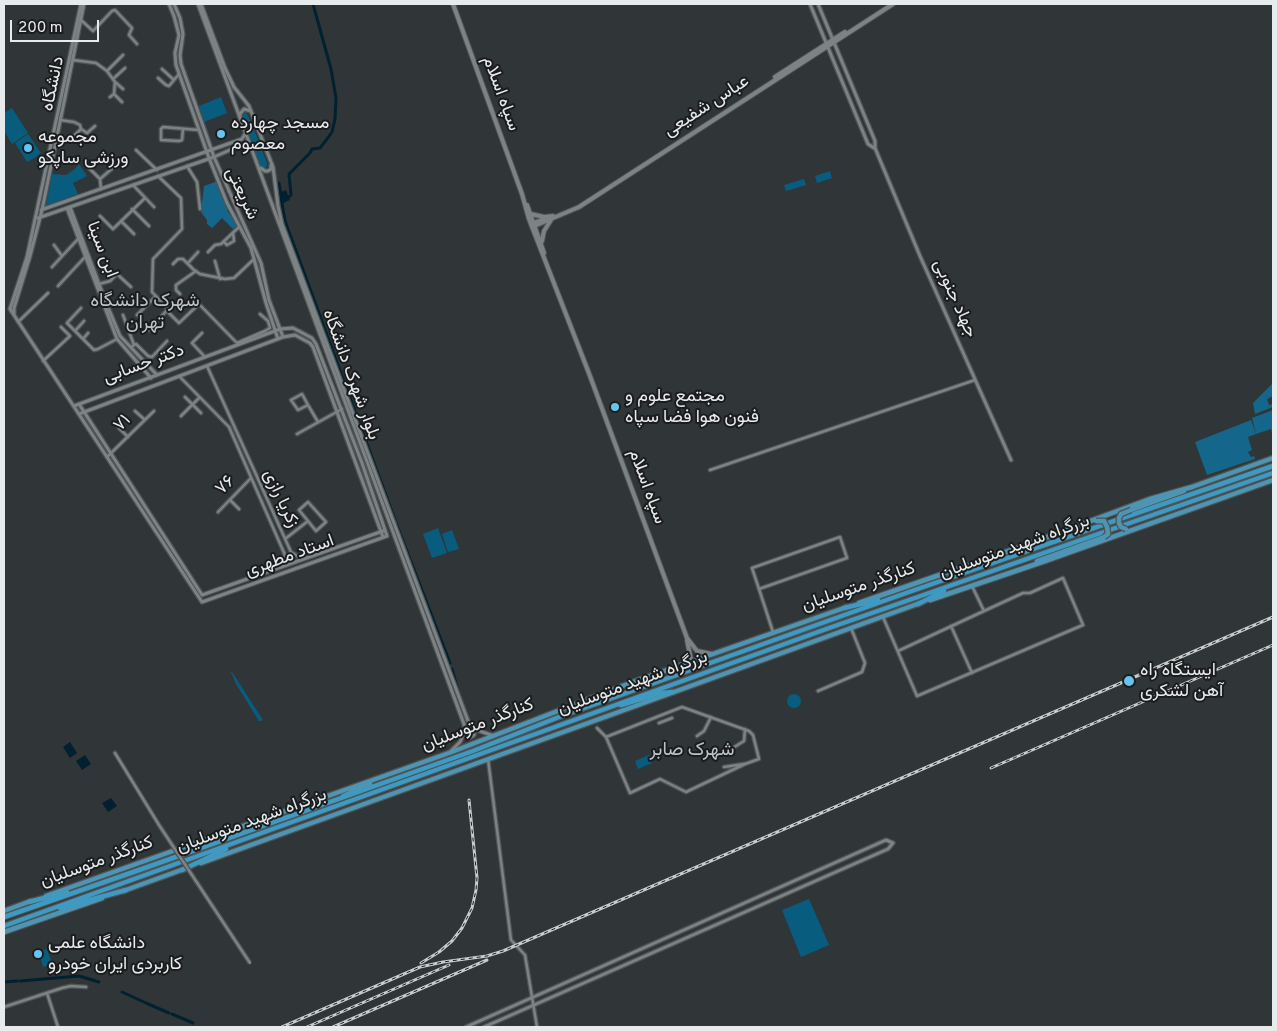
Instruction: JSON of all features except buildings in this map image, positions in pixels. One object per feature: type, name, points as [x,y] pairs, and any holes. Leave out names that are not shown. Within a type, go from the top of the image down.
[{"type":"highway","name":"بزرگراه شهید متوسلیان","points":[[4,917],[472,751],[559,717],[906,593],[1273,466]]},
{"type":"highway","name":"بزرگراه شهید متوسلیان","points":[[4,926],[829,628],[1176,505],[1273,473]]},
{"type":"highway","points":[[918,604],[962,582]]},
{"type":"highway","points":[[844,608],[906,593]]},
{"type":"highway","points":[[605,708],[673,692]]},
{"type":"highway","points":[[182,870],[253,837]]},
{"type":"highway","points":[[28,902],[98,884]]},
{"type":"highway","points":[[44,910],[65,907],[126,890]]},
{"type":"main road","name":"سپاه اسلام","points":[[453,4],[687,638],[692,660],[690,663]]},
{"type":"main road","name":"عباس شفیعی","points":[[832,41],[889,4]]},
{"type":"main road","name":"عباس شفیعی","points":[[533,225],[579,207],[827,44],[893,4]]},
{"type":"main road","name":"سپاه اسلام","points":[[522,194],[543,246],[545,257]]},
{"type":"main road","points":[[531,214],[553,217],[544,231],[543,246]]},
{"type":"main road","name":"کنارگذر متوسلیان","points":[[4,911],[449,753],[561,709],[773,632],[1273,458]]},
{"type":"main road","name":"کنارگذر متوسلیان","points":[[4,932],[182,870],[918,604],[1273,480]]},
{"type":"main road","points":[[1192,487],[1121,514],[1119,516],[1119,523],[1126,529],[1191,506],[1221,499]]},
{"type":"main road","points":[[999,577],[1104,537],[1108,534],[1108,527],[1104,522],[1096,522],[1026,545]]},
{"type":"main road","points":[[687,638],[697,651],[714,654]]},
{"type":"main road","points":[[328,802],[398,771]]},
{"type":"street","name":"دانشگاه","points":[[14,316],[14,308],[30,256],[83,4]]},
{"type":"street","name":"شریعتی","points":[[169,4],[179,35],[175,59],[179,74],[209,158],[228,203],[255,258],[262,290],[278,339]]},
{"type":"street","name":"شریعتی","points":[[174,4],[180,18],[183,34],[180,56],[181,64],[214,157],[262,263],[269,300],[282,337]]},
{"type":"street","name":"بلوار شهرک دانشگاه","points":[[199,4],[227,74],[251,111],[271,162],[275,175],[282,224],[445,669],[465,731]]},
{"type":"street","name":"بلوار شهرک دانشگاه","points":[[199,4],[245,134],[445,669],[468,722],[474,729]]},
{"type":"street","name":"جهاد جنوبی","points":[[810,4],[868,144],[875,148]]},
{"type":"street","name":"جهاد جنوبی","points":[[818,4],[874,141],[875,148],[1011,460]]},
{"type":"street","points":[[80,19],[93,31],[115,10],[132,28],[129,35],[137,44]]},
{"type":"street","name":"دانشگاه","points":[[39,210],[73,60],[80,19]]},
{"type":"street","points":[[107,71],[122,55]]},
{"type":"street","points":[[73,60],[96,63],[107,71],[123,89]]},
{"type":"street","points":[[122,102],[114,94],[114,80],[125,68]]},
{"type":"street","points":[[162,69],[174,80]]},
{"type":"street","points":[[158,78],[169,86],[179,74]]},
{"type":"street","points":[[110,97],[114,94]]},
{"type":"street","points":[[240,119],[240,114],[243,110],[251,111]]},
{"type":"street","points":[[60,120],[74,122],[80,125],[81,129],[87,133],[95,126]]},
{"type":"street","points":[[183,129],[182,140],[161,140],[161,129],[163,127],[199,130]]},
{"type":"street","points":[[74,136],[81,129]]},
{"type":"street","points":[[39,210],[242,140],[245,134]]},
{"type":"street","points":[[37,219],[214,157],[241,145],[250,146]]},
{"type":"street","points":[[136,150],[156,170]]},
{"type":"street","points":[[257,164],[266,172],[270,169],[271,162]]},
{"type":"street","points":[[100,179],[115,166]]},
{"type":"street","points":[[187,166],[197,182],[200,209]]},
{"type":"street","points":[[89,168],[100,179],[101,190]]},
{"type":"street","points":[[158,176],[181,198],[182,229],[153,259],[152,292],[179,323],[199,304],[237,343],[265,332],[270,328],[268,321],[260,314]]},
{"type":"street","points":[[132,185],[154,207]]},
{"type":"street","points":[[100,216],[112,229],[144,198]]},
{"type":"street","points":[[228,203],[234,201]]},
{"type":"street","name":"ابن سینا","points":[[68,208],[117,339],[151,378]]},
{"type":"street","name":"ابن سینا","points":[[68,208],[120,336],[157,376]]},
{"type":"street","points":[[132,210],[149,226]]},
{"type":"street","name":"دانشگاه","points":[[14,316],[10,309],[37,219]]},
{"type":"street","points":[[120,221],[134,234]]},
{"type":"street","points":[[208,252],[215,245],[224,242],[240,226]]},
{"type":"street","points":[[224,242],[227,245],[234,242],[233,233]]},
{"type":"street","points":[[52,267],[78,239]]},
{"type":"street","points":[[54,244],[62,256]]},
{"type":"street","points":[[188,263],[198,252]]},
{"type":"street","points":[[58,286],[85,257]]},
{"type":"street","points":[[173,264],[178,259],[184,259],[196,271],[208,276],[234,278],[255,258]]},
{"type":"street","points":[[215,261],[220,278]]},
{"type":"street","points":[[180,294],[176,290],[176,284],[196,271]]},
{"type":"street","points":[[99,284],[110,281],[117,274],[131,287]]},
{"type":"street","points":[[18,322],[48,293]]},
{"type":"street","points":[[137,315],[156,296]]},
{"type":"street","points":[[81,308],[67,323],[94,350],[117,339]]},
{"type":"street","points":[[149,330],[167,311]]},
{"type":"street","points":[[14,316],[162,537]]},
{"type":"street","points":[[123,316],[134,345],[136,344],[148,356],[152,357],[167,341]]},
{"type":"street","points":[[75,331],[84,321]]},
{"type":"street","points":[[43,361],[70,336],[61,327]]},
{"type":"street","points":[[280,329],[294,328],[312,338],[316,344],[342,409],[383,531]]},
{"type":"street","name":"دکتر حسابی","points":[[74,406],[280,329]]},
{"type":"street","points":[[83,339],[88,333]]},
{"type":"street","points":[[202,333],[192,342],[205,357]]},
{"type":"street","points":[[282,337],[295,334],[310,343],[383,531]]},
{"type":"street","name":"دکتر حسابی","points":[[79,414],[282,337]]},
{"type":"street","points":[[130,348],[134,345]]},
{"type":"street","name":"زکریا رازی","points":[[179,376],[229,427],[285,555],[288,556],[291,552],[259,482],[224,413],[206,365]]},
{"type":"street","points":[[710,470],[975,380]]},
{"type":"street","points":[[308,405],[298,410],[291,400],[302,394],[318,422]]},
{"type":"street","points":[[184,397],[201,413]]},
{"type":"street","points":[[181,416],[200,397]]},
{"type":"street","points":[[79,404],[108,456]]},
{"type":"street","points":[[296,434],[342,409]]},
{"type":"street","points":[[134,411],[145,420]]},
{"type":"street","name":"۷۱","points":[[108,456],[154,411]]},
{"type":"street","points":[[220,418],[224,413]]},
{"type":"street","points":[[119,428],[128,437]]},
{"type":"street","name":"۷۶","points":[[218,512],[251,478]]},
{"type":"street","points":[[254,484],[259,482]]},
{"type":"street","points":[[230,500],[239,509]]},
{"type":"street","points":[[308,502],[326,522],[316,530],[308,521],[299,510],[308,502]]},
{"type":"street","points":[[285,539],[308,521]]},
{"type":"street","points":[[276,534],[281,531]]},
{"type":"street","name":"استاد مطهری","points":[[383,531],[385,536],[203,603],[162,537],[201,594],[204,595],[383,531]]},
{"type":"street","points":[[759,589],[847,558],[840,537],[752,568],[773,632]]},
{"type":"street","points":[[291,552],[304,560]]},
{"type":"street","points":[[280,568],[285,555]]},
{"type":"street","points":[[883,617],[917,696],[1083,625],[1063,578],[1030,593],[1024,593],[898,650]]},
{"type":"street","points":[[972,586],[984,611]]},
{"type":"street","points":[[951,626],[972,673]]},
{"type":"street","points":[[818,691],[862,672],[865,663],[851,628]]},
{"type":"street","points":[[597,728],[606,737],[630,793],[660,779],[686,792],[759,759],[753,735],[745,729],[682,707],[606,737]]},
{"type":"street","points":[[663,714],[667,722]]},
{"type":"street","points":[[697,736],[704,731],[710,717]]},
{"type":"street","points":[[659,723],[667,722],[672,718]]},
{"type":"street","points":[[465,731],[466,736],[471,737],[474,735],[474,729],[494,736]]},
{"type":"street","points":[[728,752],[744,741],[745,729]]},
{"type":"street","points":[[449,753],[460,742],[465,731]]},
{"type":"street","points":[[115,753],[159,825],[250,963]]},
{"type":"street","points":[[488,758],[511,940],[525,955],[537,1027]]},
{"type":"street","points":[[724,767],[745,764]]},
{"type":"street","points":[[466,1027],[886,840],[893,843],[888,849],[484,1027]]},
{"type":"street","points":[[813,873],[816,880]]},
{"type":"street","points":[[656,943],[659,950]]},
{"type":"street","points":[[4,1007],[71,986],[86,987]]},
{"type":"street","points":[[47,993],[58,1027]]},
{"type":"shaded area","points":[[221,97],[227,113],[204,122],[199,106]]},
{"type":"shaded area","points":[[12,108],[28,133],[12,144],[4,131],[4,113]]},
{"type":"shaded area","points":[[246,112],[267,163],[265,168],[259,164],[241,117]]},
{"type":"shaded area","name":"مجموعه ورزشی ساپکو","points":[[28,134],[41,153],[27,162],[15,143]]},
{"type":"shaded area","points":[[79,164],[87,176],[73,183],[78,194],[46,206],[52,174],[66,175]]},
{"type":"shaded area","points":[[830,171],[832,178],[817,183],[815,176]]},
{"type":"shaded area","points":[[804,179],[806,185],[786,191],[784,185]]},
{"type":"shaded area","points":[[218,181],[228,212],[238,225],[233,229],[222,218],[212,228],[207,224],[207,220],[201,212],[204,186]]},
{"type":"shaded area","points":[[286,190],[290,200],[280,204],[279,193]]},
{"type":"shaded area","points":[[1273,383],[1273,396],[1267,399],[1269,405],[1273,404],[1273,407],[1255,414],[1253,403]]},
{"type":"shaded area","points":[[1273,410],[1273,436],[1271,429],[1256,434],[1252,418]]},
{"type":"shaded area","points":[[1251,420],[1256,434],[1248,437],[1252,450],[1248,452],[1255,459],[1207,475],[1195,442]]},
{"type":"shaded area","points":[[438,528],[447,553],[432,558],[423,534]]},
{"type":"shaded area","points":[[452,530],[459,549],[448,552],[442,534]]},
{"type":"shaded area","points":[[231,672],[263,720],[259,721],[236,684]]},
{"type":"shaded area","points":[[794,694],[799,696],[801,701],[799,706],[794,708],[789,706],[787,701],[789,696]]},
{"type":"shaded area","points":[[70,742],[77,753],[70,758],[63,747]]},
{"type":"shaded area","points":[[85,755],[91,764],[82,770],[76,761]]},
{"type":"shaded area","points":[[649,755],[652,763],[638,769],[635,761]]},
{"type":"shaded area","points":[[111,798],[117,806],[108,812],[102,803]]},
{"type":"shaded area","points":[[809,899],[829,945],[801,957],[782,910]]},
{"type":"shaded area","points":[[47,949],[52,964],[43,967],[39,952]]},
{"type":"waterway","points":[[313,4],[331,69],[336,98],[335,119],[332,132],[320,148],[312,149],[289,174],[291,195],[282,203],[285,221],[395,520]]},
{"type":"waterway","points":[[279,183],[281,195]]},
{"type":"waterway","points":[[396,523],[450,663]]},
{"type":"waterway","points":[[452,669],[458,691]]},
{"type":"waterway","points":[[20,981],[79,976],[99,982]]},
{"type":"waterway","points":[[4,982],[17,981]]},
{"type":"waterway","points":[[122,992],[144,1002]]},
{"type":"waterway","points":[[146,1003],[169,1013]]},
{"type":"waterway","points":[[172,1014],[193,1023]]},
{"type":"railway","points":[[282,1027],[420,967],[487,956],[503,951],[1273,617]]},
{"type":"railway","points":[[991,768],[1273,645]]},
{"type":"railway","points":[[421,963],[452,941],[462,928],[472,908],[477,878],[469,800]]},
{"type":"railway","points":[[333,1027],[487,960]]},
{"type":"railway","points":[[307,1027],[449,965]]},
{"type":"place","name":"مسجد چهارده معصوم","points":[[221,134]]},
{"type":"place","name":"مجموعه ورزشی ساپکو","points":[[28,148]]},
{"type":"place","name":"مجتمع علوم و فنون هوا فضا سپاه","points":[[615,407]]},
{"type":"place","name":"ایستگاه راه آهن لشکری","points":[[1129,681]]},
{"type":"place","name":"دانشگاه علمی کاربردی ایران خودرو","points":[[38,954]]},
{"type":"district","name":"شهرک دانشگاه تهران","points":[[145,313]]},
{"type":"district","name":"شهرک صابر","points":[[692,751]]}]
